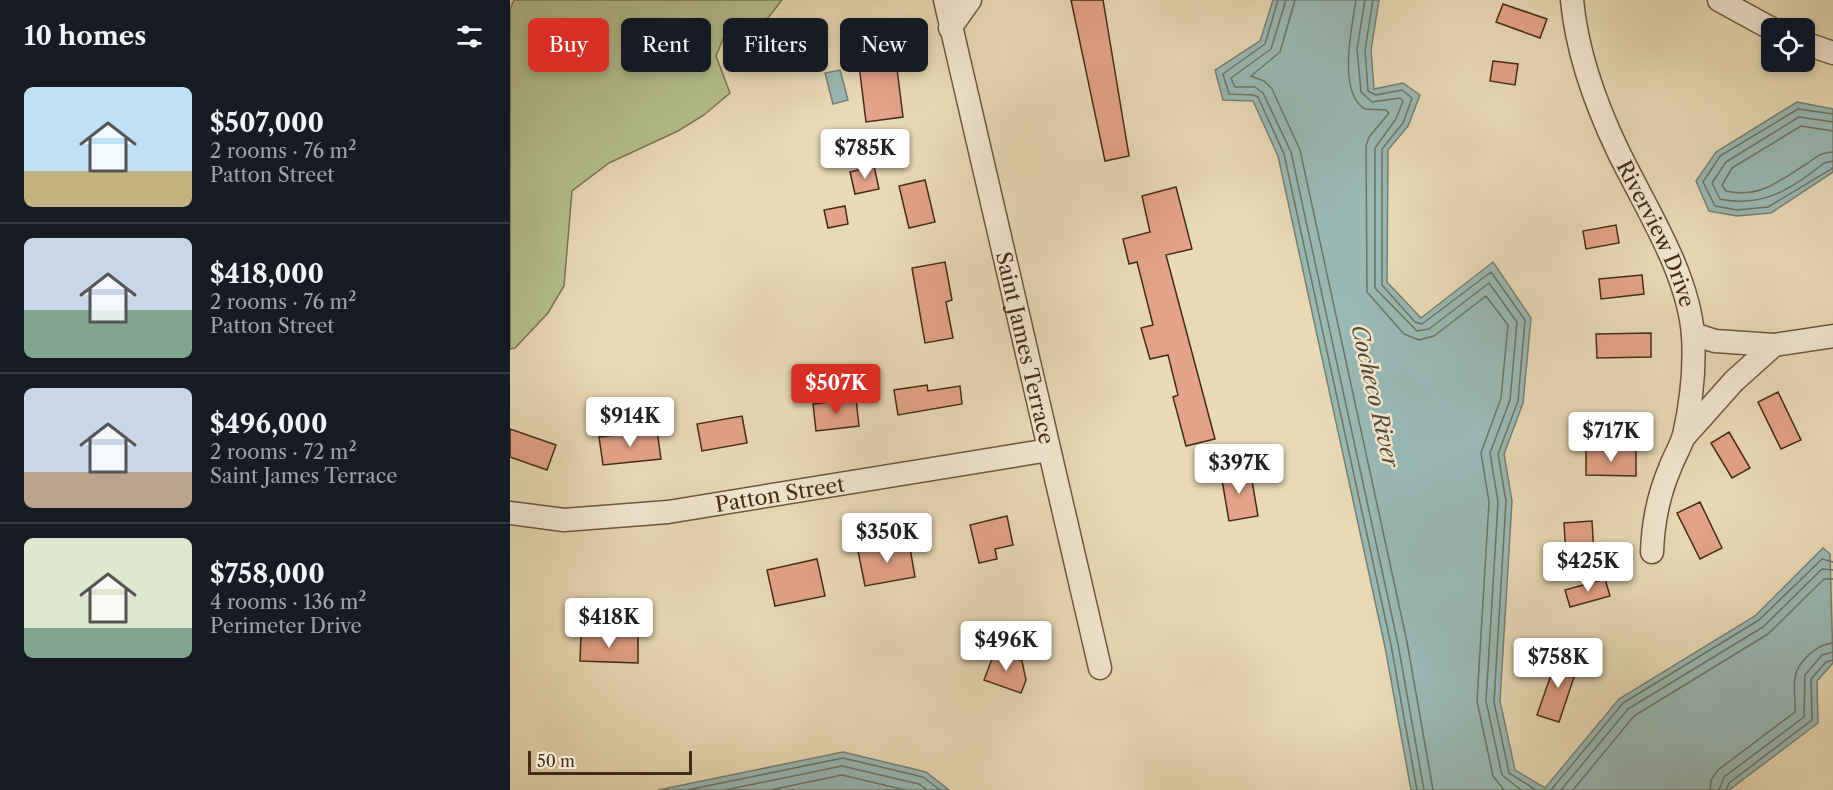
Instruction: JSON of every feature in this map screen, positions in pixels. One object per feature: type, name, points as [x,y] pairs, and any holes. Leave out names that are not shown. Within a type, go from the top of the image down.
[{"type":"street","name":"Saint James Terrace","points":[[945,0],[1100,668]]},
{"type":"street","points":[[950,28],[970,0]]},
{"type":"street","name":"Riverview Drive","points":[[1572,0],[1586,73],[1619,153],[1659,229],[1680,281],[1693,334],[1715,341],[1774,345],[1833,336]]},
{"type":"street","points":[[1719,0],[1761,22]]},
{"type":"street","points":[[1815,47],[1833,54]]},
{"type":"street","points":[[1652,552],[1653,526],[1658,501],[1684,437],[1692,381],[1693,334]]},
{"type":"street","points":[[1684,437],[1734,381],[1774,345]]},
{"type":"street","name":"Patton Street","points":[[510,513],[564,520],[668,512],[1049,450]]},
{"type":"green space","points":[[514,0],[782,0],[768,18],[723,18],[723,39],[716,56],[730,93],[704,115],[678,131],[609,163],[572,191],[564,286],[548,313],[515,348],[510,349],[510,9]]},
{"type":"water","name":"Cocheco River","points":[[1273,0],[1379,0],[1371,50],[1374,89],[1403,83],[1420,95],[1408,126],[1388,150],[1387,282],[1421,318],[1493,262],[1531,318],[1523,403],[1504,454],[1512,501],[1500,701],[1515,770],[1545,788],[1619,699],[1755,616],[1823,548],[1830,554],[1833,663],[1817,681],[1818,723],[1729,790],[1411,790],[1385,647],[1278,156],[1253,101],[1223,100],[1215,70],[1260,41]]},
{"type":"water","points":[[840,70],[848,100],[833,104],[825,73]]},
{"type":"water","points":[[1797,102],[1833,109],[1833,172],[1771,213],[1737,216],[1709,211],[1696,181],[1716,152]]},
{"type":"water","points":[[843,752],[926,772],[949,790],[658,790]]},
{"type":"building","points":[[1071,0],[1103,0],[1129,156],[1105,161]]},
{"type":"building","points":[[1503,4],[1547,19],[1540,38],[1496,22]]},
{"type":"building","points":[[1493,61],[1518,64],[1515,85],[1490,81]]},
{"type":"building","points":[[860,72],[897,72],[903,117],[866,122]]},
{"type":"building","points":[[874,166],[879,189],[855,194],[850,172]]},
{"type":"building","points":[[925,180],[935,222],[909,228],[899,186]]},
{"type":"building","points":[[1176,187],[1192,249],[1166,255],[1215,439],[1186,446],[1173,397],[1178,395],[1168,355],[1150,359],[1141,328],[1153,325],[1137,262],[1129,264],[1123,239],[1150,232],[1142,196]]},
{"type":"building","points":[[845,206],[848,224],[828,228],[824,210]]},
{"type":"building","points":[[1616,225],[1619,243],[1586,249],[1583,231]]},
{"type":"building","points":[[945,262],[952,300],[946,302],[953,338],[925,343],[912,268]]},
{"type":"building","points":[[1642,275],[1644,294],[1601,299],[1599,279]]},
{"type":"building","points":[[1651,333],[1651,357],[1597,358],[1596,334]]},
{"type":"building","points":[[927,385],[928,391],[960,386],[962,404],[898,415],[894,390]]},
{"type":"building","points":[[1778,392],[1801,440],[1781,449],[1758,402]]},
{"type":"building","points":[[856,399],[859,426],[816,431],[813,404]]},
{"type":"building","points":[[742,416],[747,443],[702,451],[697,424]]},
{"type":"building","points":[[510,429],[556,445],[547,470],[510,457]]},
{"type":"building","points":[[657,430],[661,459],[603,465],[599,437]]},
{"type":"building","points":[[1729,432],[1750,468],[1732,478],[1711,443]]},
{"type":"building","points":[[1586,449],[1636,450],[1636,476],[1586,475]]},
{"type":"building","points":[[1250,469],[1258,516],[1229,521],[1221,474]]},
{"type":"building","points":[[1700,502],[1722,548],[1700,559],[1677,513]]},
{"type":"building","points":[[1007,516],[1013,545],[995,549],[997,559],[979,563],[970,525]]},
{"type":"building","points":[[1592,521],[1594,555],[1566,557],[1564,523]]},
{"type":"building","points":[[909,542],[915,577],[865,586],[858,551]]},
{"type":"building","points":[[817,559],[825,596],[775,606],[767,570]]},
{"type":"building","points":[[1605,579],[1610,596],[1570,607],[1565,590]]},
{"type":"building","points":[[581,634],[638,636],[638,663],[580,661]]},
{"type":"building","points":[[995,651],[1022,661],[1026,680],[1021,693],[984,680]]},
{"type":"building","points":[[1558,655],[1579,662],[1559,722],[1537,715]]}]
